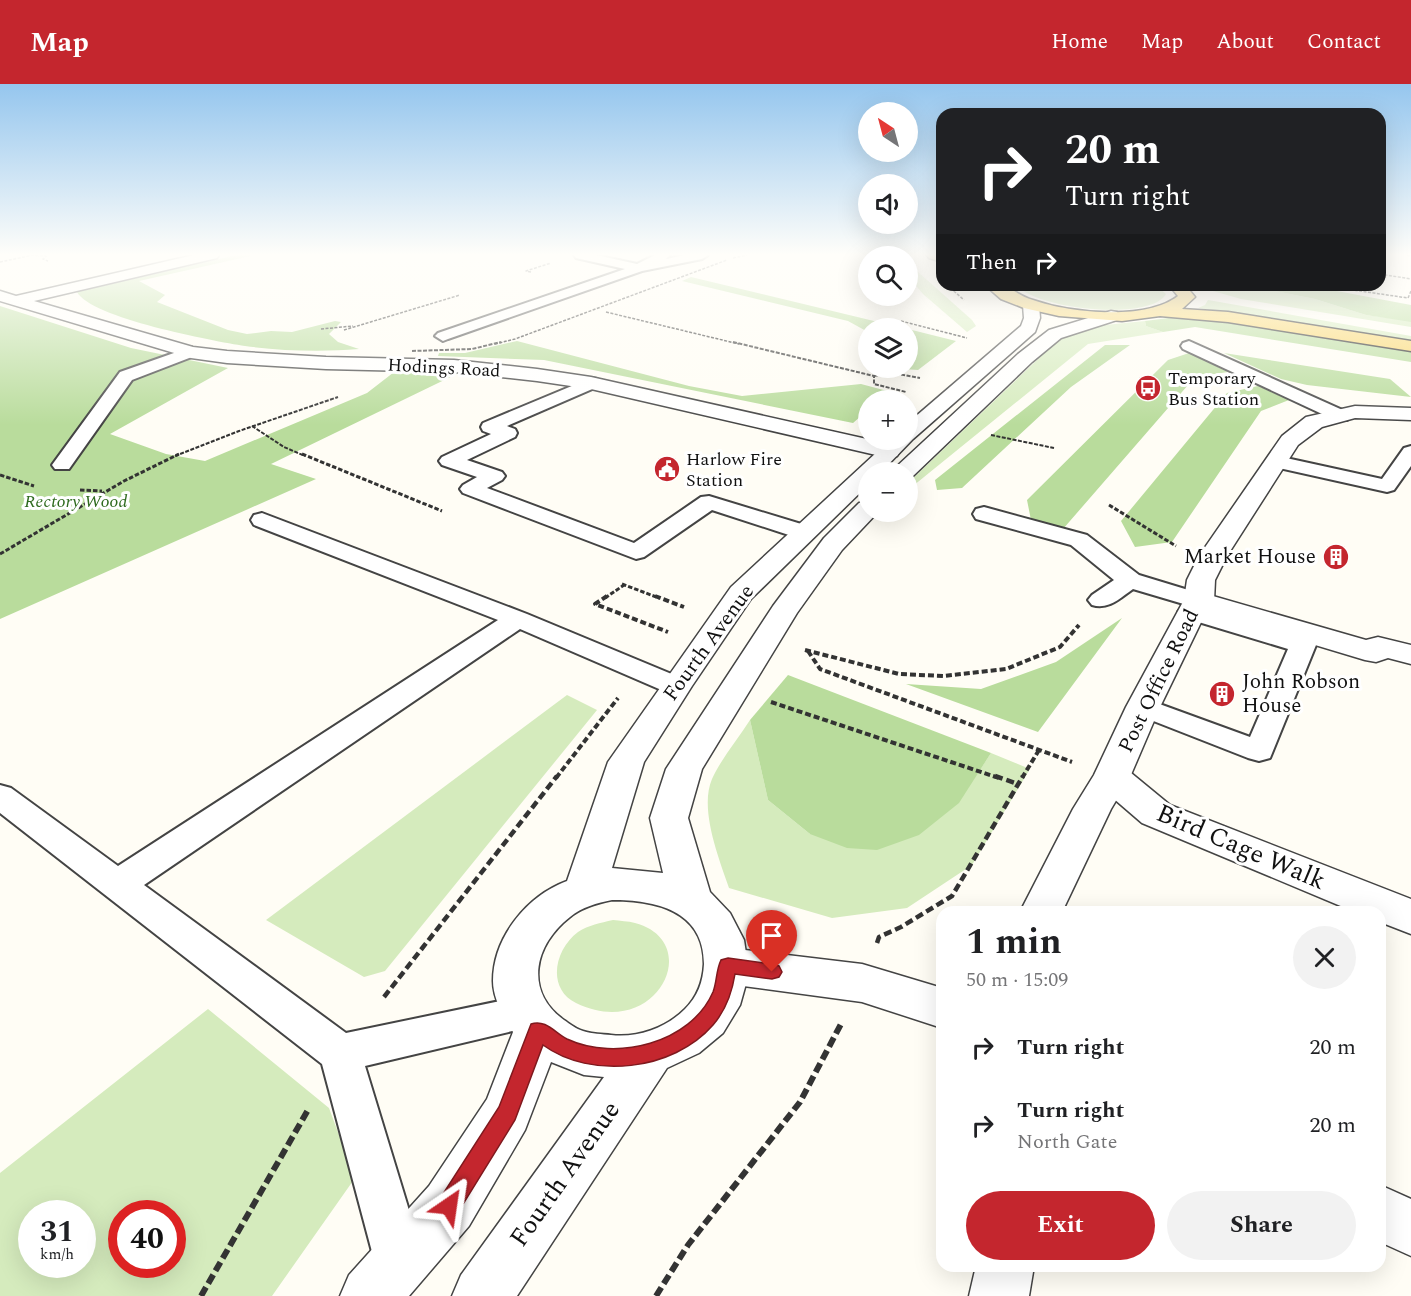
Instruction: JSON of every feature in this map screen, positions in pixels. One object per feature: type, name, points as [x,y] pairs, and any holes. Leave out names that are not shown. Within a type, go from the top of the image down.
[{"type":"main road","points":[[1066,312],[1111,316],[1162,312],[1228,317],[1411,346]]},
{"type":"main road","points":[[1286,312],[1411,334]]},
{"type":"street","name":"Hodings Road","points":[[53,312],[191,352],[227,357],[326,363],[454,366],[537,375],[591,383],[858,434]]},
{"type":"street","name":"Fourth Avenue","points":[[918,425],[1029,328],[1032,312]]},
{"type":"street","points":[[915,462],[1025,358],[1055,334],[1111,316]]},
{"type":"street","name":"Post Office Road","points":[[1044,906],[1092,809],[1112,777],[1143,707],[1195,606],[1201,580],[1213,556],[1290,441],[1314,422],[1355,412],[1411,414]]},
{"type":"street","name":"Fourth Avenue","points":[[584,891],[626,762],[676,686],[741,593],[890,450]]},
{"type":"street","name":"Fourth Avenue","points":[[691,902],[669,818],[684,769],[783,612],[833,544],[858,518]]},
{"type":"street","points":[[1195,606],[1376,653],[1378,646],[1411,655]]},
{"type":"street","name":"Bird Cage Walk","points":[[1112,777],[1156,814],[1384,906]]},
{"type":"street","points":[[640,884],[667,890],[691,902],[710,918],[724,941],[728,966],[722,993],[706,1019],[681,1040],[649,1054],[618,1058],[587,1055],[560,1046],[531,1022],[515,984],[518,955],[532,928],[555,906],[584,891],[612,885],[640,884]]},
{"type":"street","name":"Bird Cage Walk","points":[[1386,907],[1411,917]]},
{"type":"street","points":[[728,966],[862,983],[936,1006]]},
{"type":"street","points":[[385,1280],[449,1206],[507,1113],[531,1022]]},
{"type":"street","name":"Fourth Avenue","points":[[482,1296],[649,1054]]},
{"type":"street","points":[[1386,1216],[1411,1228]]},
{"type":"street","points":[[999,1296],[1004,1272]]},
{"type":"lane","points":[[443,336],[512,312]]},
{"type":"lane","points":[[1189,346],[1341,416]]},
{"type":"lane","points":[[62,465],[126,376],[191,352]]},
{"type":"lane","points":[[591,383],[490,427],[508,433],[449,461],[495,476],[470,489],[636,552],[709,502],[803,532]]},
{"type":"lane","points":[[1277,462],[1387,486],[1411,452]]},
{"type":"lane","points":[[984,514],[1079,540],[1130,580],[1303,645],[1259,751],[1143,707]]},
{"type":"lane","points":[[262,520],[518,620],[676,686]]},
{"type":"lane","points":[[1101,600],[1130,580]]},
{"type":"lane","points":[[117,885],[518,620]]},
{"type":"lane","points":[[0,796],[340,1053],[385,1280]]},
{"type":"lane","points":[[340,1053],[531,1022]]},
{"type":"path","points":[[338,332],[405,312]]},
{"type":"path","points":[[412,351],[472,348],[515,339],[588,312]]},
{"type":"path","points":[[606,312],[858,372]]},
{"type":"path","points":[[918,325],[976,340]]},
{"type":"path","points":[[874,378],[874,384],[899,390]]},
{"type":"path","points":[[916,385],[925,379],[918,378]]},
{"type":"path","points":[[0,554],[47,528],[104,491],[145,470],[252,426],[340,396]]},
{"type":"path","points":[[1109,505],[1176,547]]},
{"type":"path","points":[[201,1296],[340,1053],[671,633],[595,604],[624,585]]},
{"type":"path","points":[[801,649],[899,674],[944,676],[1006,669],[1060,647],[1101,600]]},
{"type":"path","points":[[808,651],[820,669],[1112,777]]},
{"type":"path","points":[[767,701],[1018,784]]},
{"type":"green space","name":"Rectory Wood","points":[[0,312],[17,312],[131,348],[228,368],[110,434],[166,454],[205,461],[367,393],[398,369],[467,369],[271,464],[316,479],[0,619]]},
{"type":"green space","points":[[107,312],[181,312],[228,330],[247,334],[271,331],[292,332],[335,321],[341,322],[329,334],[338,342],[359,349],[288,350],[245,346],[154,327]]},
{"type":"green space","points":[[809,312],[835,312],[861,318],[858,318],[858,326],[848,321]]},
{"type":"green space","points":[[943,312],[963,312],[976,326],[967,332]]},
{"type":"green space","points":[[1220,312],[1273,312],[1411,336],[1411,342]]},
{"type":"green space","points":[[1317,312],[1355,312],[1411,321],[1411,327]]},
{"type":"green space","points":[[1355,312],[1411,312],[1411,322]]},
{"type":"green space","points":[[1184,316],[1216,317],[1411,350],[1411,362],[1195,327],[1163,332],[1146,326],[1145,321]]},
{"type":"green space","points":[[1145,321],[1146,326],[1163,332],[1088,344],[918,482],[918,473],[1058,340],[1095,326]]},
{"type":"green space","points":[[918,332],[956,341],[918,370]]},
{"type":"green space","points":[[517,341],[689,386],[742,396],[861,384],[884,390],[858,390],[858,419],[853,423],[544,360],[438,356],[439,353],[465,353]]},
{"type":"green space","points":[[1105,345],[1130,345],[1071,387],[962,488],[937,490],[935,480]]},
{"type":"green space","points":[[1189,353],[1228,372],[1195,377],[1063,529],[1031,520],[1027,500],[1168,360]]},
{"type":"green space","points":[[1224,353],[1390,379],[1411,397],[1307,385],[1281,379]]},
{"type":"green space","points":[[1258,386],[1289,400],[1261,411],[1172,542],[1135,547],[1121,521],[1227,393]]},
{"type":"green space","points":[[1122,618],[1038,732],[906,684],[981,689],[1056,662]]},
{"type":"green space","points":[[788,675],[991,753],[959,803],[919,835],[877,850],[847,848],[810,834],[768,800],[750,720]]},
{"type":"green space","points":[[567,695],[597,710],[385,971],[364,977],[266,920]]},
{"type":"green space","points":[[750,720],[768,800],[810,834],[978,773],[991,753],[1030,769],[972,865],[907,908],[832,918],[729,888],[712,834],[708,805],[709,791],[720,764]]},
{"type":"green space","points":[[613,920],[635,923],[656,933],[667,949],[669,967],[662,985],[649,1000],[629,1010],[604,1012],[576,1003],[567,996],[560,988],[557,968],[564,948],[578,932]]},
{"type":"green space","points":[[208,1009],[329,1108],[355,1178],[272,1296],[0,1296],[0,1173]]},
{"type":"place","name":"Temporary Bus Station","points":[[1148,388]]},
{"type":"place","name":"Harlow Fire Station","points":[[667,469]]},
{"type":"place","name":"Market House","points":[[1336,557]]},
{"type":"place","name":"John Robson House","points":[[1222,694]]},
{"type":"route","points":[[449,1206],[507,1113],[538,1030],[560,1046],[587,1055],[618,1058],[649,1054],[681,1040],[706,1019],[722,993],[728,966],[772,972]]}]
